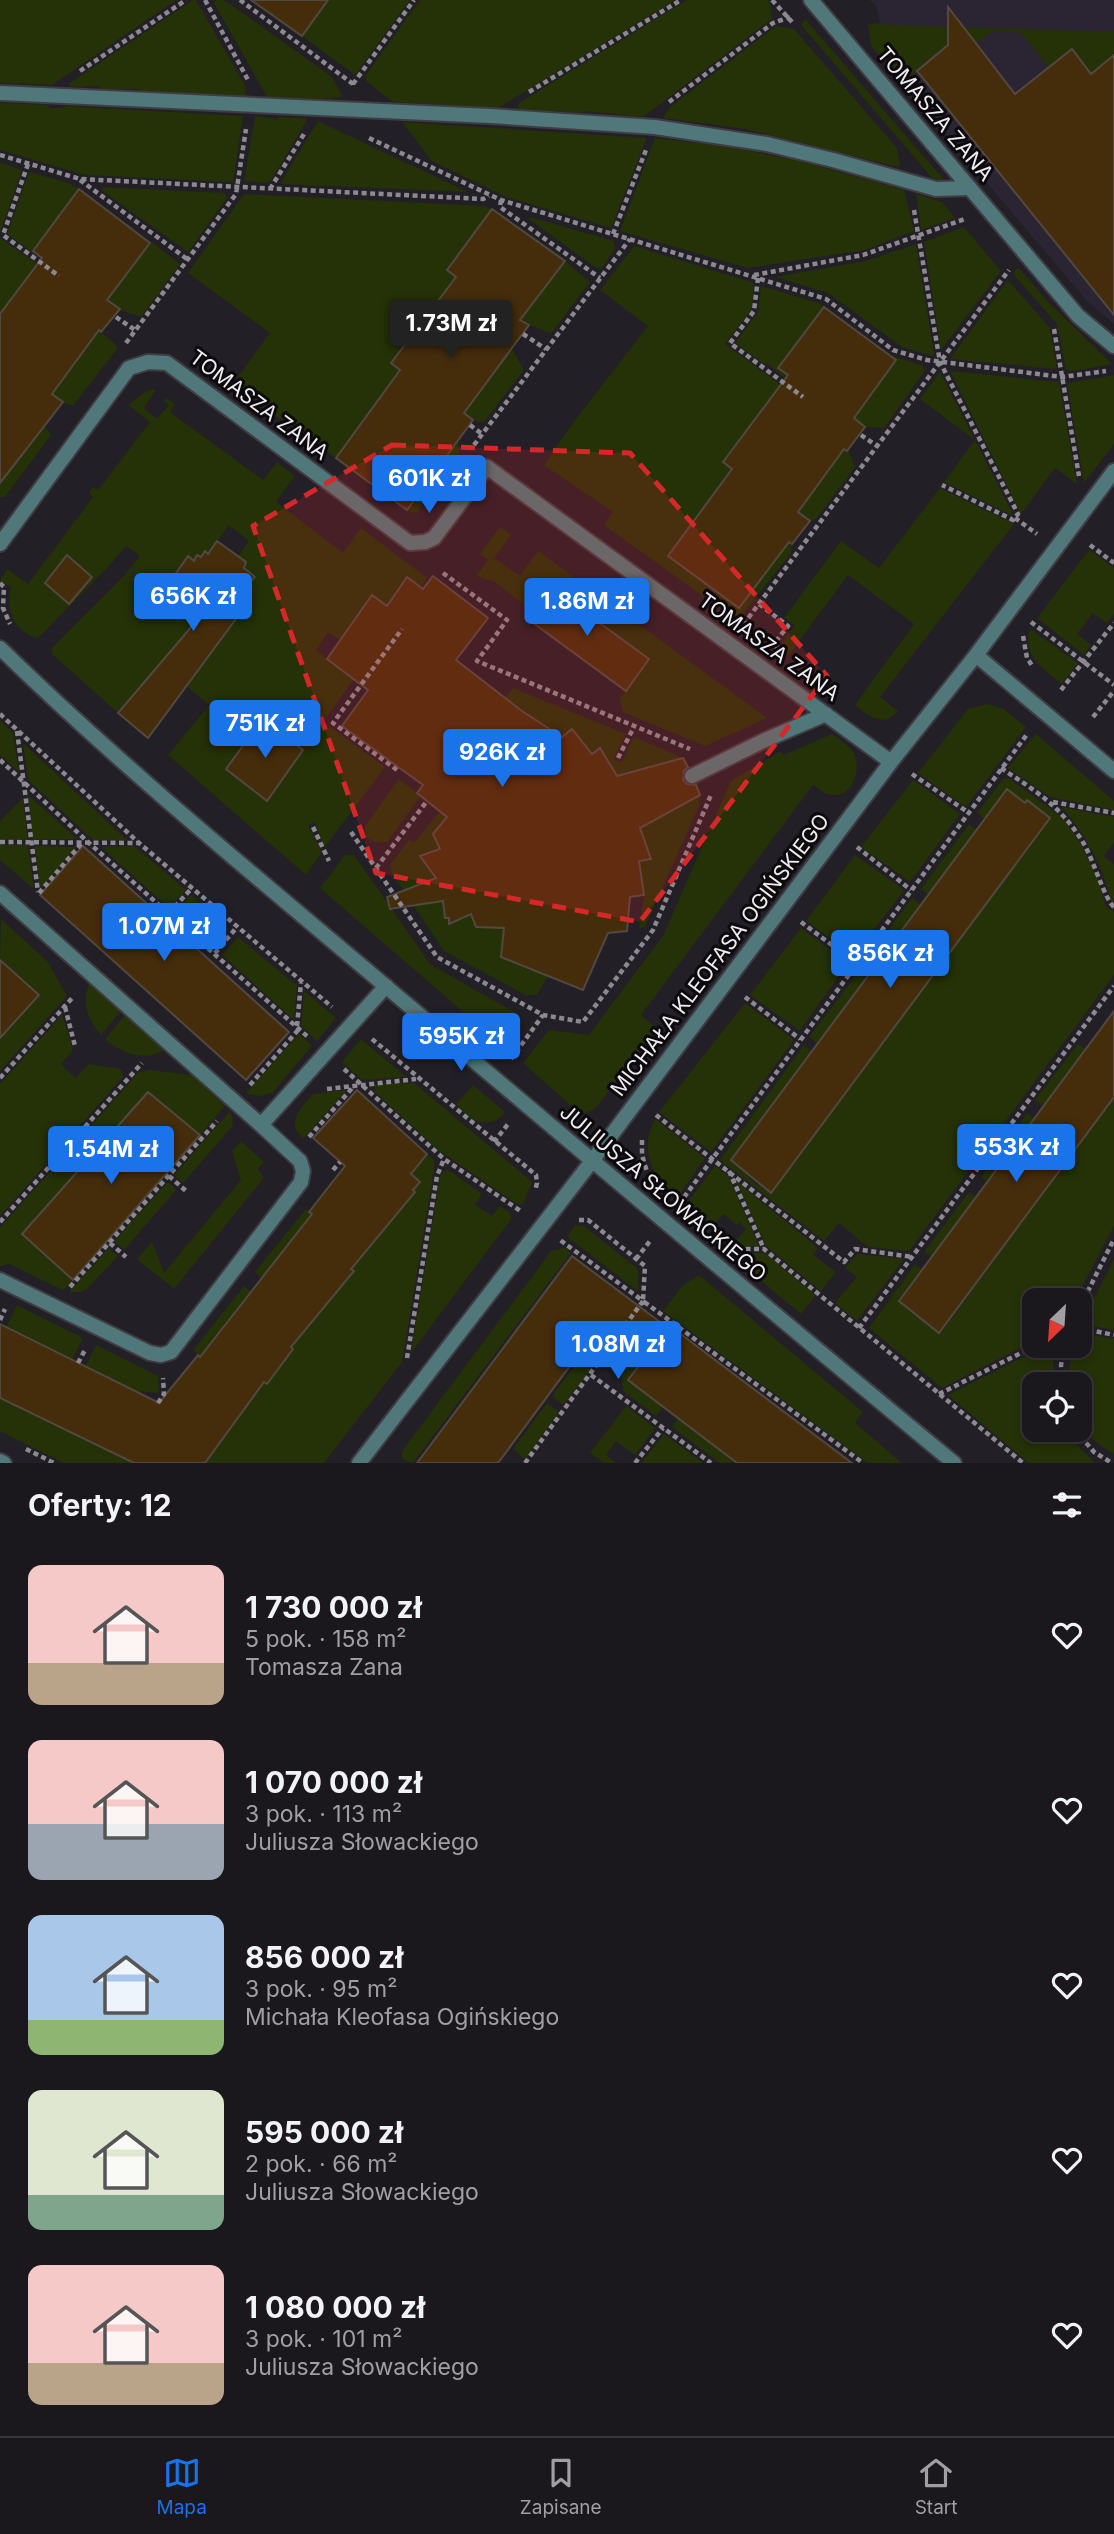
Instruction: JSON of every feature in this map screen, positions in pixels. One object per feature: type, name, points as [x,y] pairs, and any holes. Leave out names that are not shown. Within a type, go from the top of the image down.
[{"type":"street","name":"TOMASZA ZANA","points":[[811,0],[1078,316],[1114,346]]},
{"type":"street","points":[[0,93],[490,116],[654,127],[767,144],[936,189],[970,188]]},
{"type":"street","name":"TOMASZA ZANA","points":[[0,544],[129,368],[148,362],[167,363],[410,543],[434,538],[487,467],[891,762]]},
{"type":"street","name":"MICHAŁA KLEOFASA OGIŃSKIEGO","points":[[359,1463],[592,1161],[891,762],[976,655],[1114,471]]},
{"type":"street","name":"JULIUSZA SŁOWACKIEGO","points":[[0,648],[158,793],[664,1222],[954,1463]]},
{"type":"street","points":[[976,655],[1114,771]]},
{"type":"street","points":[[697,774],[826,714]]},
{"type":"street","points":[[0,893],[238,1098],[261,1125],[300,1161],[303,1171],[301,1182],[171,1352],[161,1355],[150,1353],[0,1280]]},
{"type":"street","points":[[261,1125],[386,986]]},
{"type":"path","points":[[45,96],[186,0]]},
{"type":"path","points":[[119,352],[236,194],[256,105],[205,0]]},
{"type":"path","points":[[240,0],[390,111]]},
{"type":"path","points":[[353,84],[414,0]]},
{"type":"path","points":[[490,116],[681,0]]},
{"type":"path","points":[[772,0],[798,28]]},
{"type":"path","points":[[613,234],[663,107],[773,23],[789,18],[796,12]]},
{"type":"path","points":[[270,188],[326,109],[361,134],[501,200],[826,299],[892,350],[940,362],[1062,377],[1114,370]]},
{"type":"path","points":[[0,155],[80,180],[483,199],[490,195]]},
{"type":"path","points":[[28,163],[3,235],[59,276]]},
{"type":"path","points":[[80,180],[187,259]]},
{"type":"path","points":[[908,181],[940,362],[1018,514],[1013,520],[942,485]]},
{"type":"path","points":[[936,189],[972,230]]},
{"type":"path","points":[[501,200],[500,207],[600,278]]},
{"type":"path","points":[[755,277],[863,255],[989,211]]},
{"type":"path","points":[[467,454],[630,239]]},
{"type":"path","points":[[734,624],[746,621],[1023,251]]},
{"type":"path","points":[[999,262],[1015,281]]},
{"type":"path","points":[[755,277],[754,311],[730,343],[803,397]]},
{"type":"path","points":[[116,317],[135,330]]},
{"type":"path","points":[[1053,326],[1082,487]]},
{"type":"path","points":[[523,334],[546,349]]},
{"type":"path","points":[[470,425],[482,434]]},
{"type":"path","points":[[861,435],[877,446]]},
{"type":"path","points":[[806,529],[812,533]]},
{"type":"path","points":[[1093,534],[1086,542],[1114,563]]},
{"type":"path","points":[[351,832],[437,957],[543,1015],[583,1022],[653,930],[711,795],[697,774],[691,750],[477,661],[507,620],[443,573]]},
{"type":"path","points":[[0,583],[4,587],[5,615],[16,630]]},
{"type":"path","points":[[1043,675],[1027,658],[1024,649],[1023,631],[1028,620],[1114,685]]},
{"type":"path","points":[[1052,683],[1061,690],[1114,623]]},
{"type":"path","points":[[397,770],[333,723],[402,629]]},
{"type":"path","points":[[1093,717],[1114,691]]},
{"type":"path","points":[[1082,708],[1104,726]]},
{"type":"path","points":[[678,1205],[1033,726]]},
{"type":"path","points":[[618,758],[634,727]]},
{"type":"path","points":[[17,730],[38,894],[82,844]]},
{"type":"path","points":[[904,784],[920,763]]},
{"type":"path","points":[[1001,768],[1050,801],[1067,818],[1086,846],[1108,902],[1114,907]]},
{"type":"path","points":[[912,774],[969,813]]},
{"type":"path","points":[[376,868],[427,801]]},
{"type":"path","points":[[1050,801],[1114,813]]},
{"type":"path","points":[[313,827],[329,861]]},
{"type":"path","points":[[848,857],[864,836]]},
{"type":"path","points":[[0,842],[139,843]]},
{"type":"path","points":[[856,846],[911,890]]},
{"type":"path","points":[[169,913],[192,888]]},
{"type":"path","points":[[791,931],[799,920],[856,963]]},
{"type":"path","points":[[215,953],[237,927]]},
{"type":"path","points":[[54,1305],[298,1028],[301,982]]},
{"type":"path","points":[[859,1328],[1114,986]]},
{"type":"path","points":[[742,995],[800,1039]]},
{"type":"path","points":[[0,1078],[74,996]]},
{"type":"path","points":[[65,1006],[75,1046]]},
{"type":"path","points":[[508,1062],[543,1015]]},
{"type":"path","points":[[0,1222],[142,1063]]},
{"type":"path","points":[[323,1089],[417,1079]]},
{"type":"path","points":[[303,1144],[354,1085]]},
{"type":"path","points":[[648,1120],[653,1112],[844,1262],[856,1249],[913,1256]]},
{"type":"path","points":[[642,1136],[642,1155],[649,1177]]},
{"type":"path","points":[[406,1365],[437,1176],[444,1159]]},
{"type":"path","points":[[333,1170],[340,1162]]},
{"type":"path","points":[[728,1170],[764,1249],[1023,1463]]},
{"type":"path","points":[[169,1176],[186,1191]]},
{"type":"path","points":[[668,1197],[688,1214]]},
{"type":"path","points":[[525,1463],[643,1301],[645,1266],[589,1220],[582,1219],[570,1224]]},
{"type":"path","points":[[636,1259],[664,1222]]},
{"type":"path","points":[[557,1238],[564,1231]]},
{"type":"path","points":[[1090,1288],[1114,1239]]},
{"type":"path","points":[[110,1243],[126,1257]]},
{"type":"path","points":[[729,1249],[764,1249]]},
{"type":"path","points":[[643,1301],[863,1463]]},
{"type":"path","points":[[1092,1330],[1114,1335]]},
{"type":"path","points":[[939,1394],[1022,1352]]},
{"type":"path","points":[[158,1403],[164,1394],[163,1374]]},
{"type":"path","points":[[591,1375],[711,1463]]},
{"type":"path","points":[[635,1463],[663,1428]]},
{"type":"path","points":[[1085,1442],[1094,1452],[1112,1463]]},
{"type":"highlighted area","points":[[392,445],[630,453],[827,676],[640,922],[376,873],[253,526]]},
{"type":"shaded area","points":[[869,0],[1114,0],[1114,324],[1087,301],[871,46],[868,24],[880,23],[876,5]]},
{"type":"green space","points":[[0,0],[176,0],[52,85],[0,83]]},
{"type":"green space","points":[[196,0],[246,87],[245,96],[100,89],[99,86],[70,87],[70,83]]},
{"type":"green space","points":[[216,0],[230,4],[331,76],[343,97],[267,97],[214,3]]},
{"type":"green space","points":[[328,0],[410,0],[355,75],[302,36]]},
{"type":"green space","points":[[420,0],[675,0],[498,108],[393,102],[366,81],[365,76]]},
{"type":"green space","points":[[687,0],[767,0],[770,3],[772,19],[643,117],[583,111],[518,109],[519,103]]},
{"type":"green space","points":[[805,19],[946,182],[932,178],[801,25]]},
{"type":"green space","points":[[868,24],[1114,32],[1114,55],[1091,73],[1071,49],[1049,67],[1021,33],[993,31],[974,45],[940,51],[902,83],[871,46]]},
{"type":"green space","points":[[776,26],[794,29],[897,148],[900,165],[898,167],[745,129],[663,118],[669,108]]},
{"type":"green space","points":[[0,103],[49,105],[49,108],[65,106],[243,116],[233,182],[85,175],[0,150]]},
{"type":"green space","points":[[255,116],[307,120],[271,181],[266,183],[244,181]]},
{"type":"green space","points":[[318,121],[468,192],[280,184]]},
{"type":"green space","points":[[402,122],[647,138],[611,228],[506,197],[432,161]]},
{"type":"green space","points":[[655,138],[722,146],[797,160],[904,190],[914,231],[865,250],[747,268],[620,231]]},
{"type":"green space","points":[[0,162],[22,170],[0,233]]},
{"type":"green space","points":[[29,172],[69,183],[79,189],[33,251],[61,273],[7,234]]},
{"type":"green space","points":[[103,187],[225,193],[227,198],[188,252],[101,190]]},
{"type":"green space","points":[[244,194],[485,206],[492,209],[447,269],[476,292],[441,297],[391,363],[420,386],[385,391],[336,458],[232,385],[270,333],[188,273]]},
{"type":"green space","points":[[916,194],[942,202],[955,218],[921,230]]},
{"type":"green space","points":[[530,217],[611,240],[615,249],[601,269],[595,267],[529,219]]},
{"type":"green space","points":[[964,227],[1001,271],[941,350],[924,242]]},
{"type":"green space","points":[[0,238],[58,279],[0,314]]},
{"type":"green space","points":[[152,242],[180,264],[141,317],[120,310],[107,300]]},
{"type":"green space","points":[[916,244],[933,356],[902,347],[828,293],[775,277],[865,261]]},
{"type":"green space","points":[[634,246],[754,283],[752,309],[725,344],[801,400],[753,485],[669,556],[739,608],[789,542],[792,544],[791,553],[741,616],[728,614],[604,525],[613,512],[544,465],[572,424],[648,326],[600,290]]},
{"type":"green space","points":[[565,261],[590,282],[551,334],[520,320]]},
{"type":"green space","points":[[1018,267],[1048,302],[1112,364],[1066,370],[1057,324],[1013,274]]},
{"type":"green space","points":[[1008,280],[1050,328],[1057,369],[950,359]]},
{"type":"green space","points":[[761,286],[819,303],[824,307],[778,368],[809,390],[806,394],[735,343],[758,312]]},
{"type":"green space","points":[[99,330],[117,349],[73,406],[65,403],[52,394]]},
{"type":"green space","points":[[512,349],[524,370],[484,422],[478,422],[464,413]]},
{"type":"green space","points":[[889,355],[923,366],[924,372],[884,428],[866,427],[854,418]]},
{"type":"green space","points":[[950,371],[1059,382],[1077,484],[1055,468],[1021,514]]},
{"type":"green space","points":[[940,372],[975,440],[920,399]]},
{"type":"green space","points":[[1114,375],[1114,444],[1084,483],[1067,383]]},
{"type":"green space","points":[[156,389],[144,408],[157,419],[169,405],[164,401],[166,398],[175,404],[170,412],[263,480],[277,462],[295,476],[276,502],[343,553],[361,528],[427,578],[421,587],[406,578],[388,603],[392,606],[340,640],[328,632],[316,650],[354,679],[323,722],[385,767],[325,847],[314,822],[308,825],[322,852],[306,875],[168,755],[209,705],[160,664],[118,713],[52,654],[52,648],[123,577],[140,556],[126,546],[38,638],[23,631],[13,619],[9,604],[11,587],[0,581],[7,569],[28,584],[93,497],[89,493],[93,487],[98,490],[150,422],[128,405],[148,390]],"holes":[[[229,525],[249,541],[229,569],[248,584],[239,598],[247,604],[211,652],[186,631],[206,605],[172,579],[187,557],[194,561],[197,555],[201,557],[205,552],[208,554]]]},
{"type":"green space","points":[[44,425],[51,435],[5,497],[0,497],[0,483]]},
{"type":"green space","points":[[975,440],[1013,514],[1011,515],[944,482]]},
{"type":"green space","points":[[457,443],[460,447],[459,456],[417,512],[411,513],[407,510]]},
{"type":"green space","points":[[844,449],[848,449],[855,467],[816,519],[811,521],[798,512]]},
{"type":"green space","points":[[940,488],[1014,524],[880,697],[898,711],[887,719],[876,719],[855,705],[914,624],[848,575],[788,656],[782,643],[795,625],[784,618],[841,541],[879,568]]},
{"type":"green space","points":[[500,527],[511,535],[494,558],[520,576],[538,551],[767,718],[705,746],[623,712],[620,698],[649,658],[549,586],[531,610],[495,582],[476,576],[488,560],[480,554]]},
{"type":"green space","points":[[1089,550],[1114,568],[1114,614],[1107,623],[1093,613],[1077,634],[1091,645],[1084,655],[1037,618]]},
{"type":"green space","points":[[1030,629],[1078,663],[1062,684],[1036,661],[1029,647]]},
{"type":"green space","points":[[513,688],[626,734],[614,759],[621,763],[634,737],[683,758],[618,778],[600,748],[592,754],[561,738],[505,698]]},
{"type":"green space","points":[[987,704],[1004,709],[1026,727],[966,807],[918,773],[968,709]]},
{"type":"green space","points":[[0,720],[13,733],[19,772],[0,755]]},
{"type":"green space","points":[[832,734],[853,752],[856,759],[856,775],[849,789],[835,795],[825,793],[813,785],[641,1015],[657,1028],[595,1109],[585,1113],[578,1112],[523,1063],[549,1030],[589,1035],[663,936],[731,781],[779,752],[784,755]]},
{"type":"green space","points":[[1036,734],[1114,801],[1114,810],[1050,797],[1008,768]]},
{"type":"green space","points":[[23,743],[127,840],[93,840],[28,780]]},
{"type":"green space","points":[[399,779],[421,796],[387,842],[376,843],[366,837],[365,826]]},
{"type":"green space","points":[[1003,779],[1010,779],[1063,818],[1082,846],[1098,880],[1106,906],[1114,912],[1114,975],[909,1251],[868,1247],[839,1223],[824,1241],[720,1160],[804,1045],[812,1052],[748,1178],[771,1194],[1050,819],[1007,789],[984,819],[977,813]]},
{"type":"green space","points":[[913,780],[960,814],[910,882],[861,847]]},
{"type":"green space","points":[[28,795],[77,839],[33,840]]},
{"type":"green space","points":[[700,795],[699,806],[645,927],[639,929],[644,895],[639,861],[650,859],[639,826]]},
{"type":"green space","points":[[23,798],[28,840],[0,839],[0,821]]},
{"type":"green space","points":[[1062,807],[1114,817],[1114,843],[1104,856],[1114,864],[1114,903],[1092,851]]},
{"type":"green space","points":[[440,811],[448,817],[433,834],[440,849],[420,856],[436,878],[418,904],[443,901],[445,917],[449,918],[450,924],[471,914],[477,927],[504,928],[501,957],[548,976],[537,995],[525,995],[444,951],[392,874],[390,865],[409,840],[414,843]]},
{"type":"green space","points":[[969,824],[976,830],[928,895],[921,889]]},
{"type":"green space","points":[[0,845],[28,845],[34,889],[0,860]]},
{"type":"green space","points":[[35,846],[76,847],[40,890]]},
{"type":"green space","points":[[134,846],[186,890],[169,908],[101,847]]},
{"type":"green space","points":[[345,855],[354,855],[431,965],[518,1014],[521,1023],[506,1049],[320,888]]},
{"type":"green space","points":[[855,855],[904,890],[854,956],[806,921]]},
{"type":"green space","points":[[191,895],[228,928],[212,946],[175,913]]},
{"type":"green space","points":[[912,898],[921,905],[873,970],[864,964]]},
{"type":"green space","points":[[1,919],[48,962],[67,996],[0,1071],[0,1038],[39,995],[0,960]]},
{"type":"green space","points":[[801,928],[848,963],[800,1031],[750,995]]},
{"type":"green space","points":[[238,937],[297,986],[294,1020],[222,955]]},
{"type":"green space","points":[[858,973],[866,979],[818,1044],[809,1037]]},
{"type":"green space","points":[[89,983],[121,1011],[101,1035],[87,1011]]},
{"type":"green space","points":[[304,991],[336,1018],[317,1041],[301,1026]]},
{"type":"green space","points":[[745,1003],[794,1040],[711,1152],[659,1112]]},
{"type":"green space","points":[[62,1015],[73,1050],[61,1064],[75,1078],[89,1064],[121,1069],[123,1077],[0,1216],[0,1084]]},
{"type":"green space","points":[[125,1015],[164,1049],[150,1056],[142,1056],[125,1052],[105,1039]]},
{"type":"green space","points":[[299,1034],[312,1046],[273,1092],[262,1096],[248,1094],[247,1092]]},
{"type":"green space","points":[[361,1039],[406,1077],[362,1080],[342,1062]]},
{"type":"green space","points":[[1078,1044],[1085,1049],[1043,1106],[1035,1100]]},
{"type":"green space","points":[[150,1070],[192,1075],[225,1106],[200,1135],[148,1092],[22,1234],[73,1280],[63,1290],[9,1264],[0,1266],[0,1228],[139,1072]]},
{"type":"green space","points":[[414,1083],[529,1179],[532,1183],[523,1204],[517,1204],[437,1149],[375,1092],[374,1086]]},
{"type":"green space","points":[[473,1085],[505,1112],[500,1118],[492,1122],[479,1122],[456,1104]]},
{"type":"green space","points":[[346,1091],[303,1139],[295,1127],[295,1121],[304,1105],[313,1094]]},
{"type":"green space","points":[[1114,1097],[1114,1226],[1081,1288],[1022,1288],[1022,1347],[942,1388],[869,1328],[915,1264],[922,1269],[898,1300],[941,1333]]},
{"type":"green space","points":[[230,1111],[233,1118],[232,1127],[183,1183],[174,1175]]},
{"type":"green space","points":[[1027,1113],[1034,1119],[987,1181],[981,1177]]},
{"type":"green space","points":[[655,1119],[705,1158],[677,1198],[661,1182],[651,1163],[648,1142]]},
{"type":"green space","points":[[241,1141],[264,1162],[258,1169],[264,1178],[174,1289],[137,1259],[152,1242],[164,1273],[241,1180],[232,1151]]},
{"type":"green space","points":[[427,1154],[434,1160],[434,1170],[402,1362],[324,1463],[205,1463],[264,1382],[267,1383],[293,1350],[291,1347],[354,1272],[351,1269],[415,1193],[413,1190],[420,1182],[411,1174]]},
{"type":"green space","points":[[715,1166],[728,1176],[759,1246],[731,1246],[746,1229],[739,1222],[737,1225],[723,1214],[712,1227],[685,1206]]},
{"type":"green space","points":[[447,1169],[482,1194],[475,1205],[492,1216],[500,1206],[509,1212],[512,1218],[411,1353],[440,1176]]},
{"type":"green space","points":[[736,1181],[818,1248],[813,1255],[836,1272],[821,1291],[766,1246]]},
{"type":"green space","points":[[168,1182],[176,1190],[124,1250],[114,1241]]},
{"type":"green space","points":[[969,1192],[976,1197],[932,1257],[924,1252]]},
{"type":"green space","points":[[306,1209],[312,1214],[262,1278],[255,1272]]},
{"type":"green space","points":[[575,1225],[584,1226],[638,1269],[638,1291],[567,1237]]},
{"type":"green space","points":[[109,1248],[118,1256],[87,1289],[69,1292]]},
{"type":"green space","points":[[565,1248],[571,1253],[413,1463],[402,1459],[402,1451],[552,1250]]},
{"type":"green space","points":[[728,1253],[765,1253],[816,1295],[801,1314]]},
{"type":"green space","points":[[857,1254],[904,1259],[857,1321],[835,1303],[857,1277],[845,1268]]},
{"type":"green space","points":[[1114,1259],[1114,1330],[1092,1326],[1092,1302]]},
{"type":"green space","points":[[699,1275],[863,1412],[855,1423],[902,1463],[868,1463],[663,1311],[683,1285]]},
{"type":"green space","points":[[244,1286],[251,1292],[200,1357],[193,1350]]},
{"type":"green space","points":[[17,1305],[83,1338],[72,1360],[6,1327]]},
{"type":"green space","points":[[661,1321],[670,1326],[628,1380],[663,1407],[656,1416],[623,1391],[622,1376]]},
{"type":"green space","points":[[1092,1335],[1114,1339],[1114,1454],[1092,1438],[1092,1372],[1069,1372],[1071,1358],[1092,1358]]},
{"type":"green space","points":[[96,1345],[158,1376],[159,1393],[134,1391],[85,1367]]},
{"type":"green space","points":[[589,1346],[601,1355],[563,1405],[552,1396]]},
{"type":"green space","points":[[1022,1358],[1054,1358],[1053,1372],[1022,1372],[1022,1442],[1075,1442],[1095,1463],[1029,1463],[948,1395]]},
{"type":"green space","points":[[0,1398],[134,1463],[64,1463],[0,1431]]},
{"type":"green space","points":[[547,1403],[559,1412],[525,1459],[513,1449]]},
{"type":"green space","points":[[626,1406],[655,1428],[635,1455],[616,1441],[606,1455],[617,1463],[604,1463],[590,1453]]},
{"type":"green space","points":[[678,1418],[733,1460],[731,1463],[720,1463],[672,1427]]},
{"type":"green space","points":[[664,1434],[703,1463],[641,1463]]},
{"type":"building","points":[[251,0],[328,0],[302,36]]},
{"type":"building","points":[[948,7],[1015,94],[1072,49],[1091,74],[1114,55],[1114,315],[917,71],[948,45]]},
{"type":"building","points":[[79,189],[150,243],[107,300],[120,309],[101,332],[99,330],[52,394],[63,402],[0,483],[0,314],[42,258],[33,251]]},
{"type":"building","points":[[492,209],[565,261],[520,320],[529,325],[464,413],[473,420],[407,510],[336,458],[400,370],[391,363],[456,277],[447,270]]},
{"type":"building","points":[[824,307],[896,360],[854,418],[865,427],[847,451],[844,449],[798,512],[810,521],[792,544],[789,542],[739,608],[668,556],[732,469],[723,462],[788,375],[778,368]]},
{"type":"building","points":[[217,541],[246,562],[244,568],[255,577],[238,597],[247,604],[148,738],[118,713],[187,632],[206,605],[172,579],[188,556],[194,561],[197,555],[201,557],[205,551],[208,554]]},
{"type":"building","points":[[67,555],[92,577],[69,604],[45,583]]},
{"type":"building","points":[[433,576],[488,618],[456,660],[522,711],[562,737],[572,729],[592,754],[600,748],[617,776],[683,758],[688,767],[684,771],[683,780],[687,784],[696,785],[700,795],[640,828],[651,859],[639,861],[644,895],[630,897],[627,931],[608,933],[583,990],[501,957],[504,928],[476,927],[471,914],[449,924],[449,918],[445,918],[443,901],[390,909],[387,897],[436,878],[420,856],[440,849],[433,834],[447,817],[417,793],[423,785],[342,726],[368,690],[327,659],[372,595],[387,606],[407,577],[423,589]]},
{"type":"building","points":[[549,586],[649,659],[626,691],[525,617]]},
{"type":"building","points":[[262,720],[303,750],[267,801],[226,769]]},
{"type":"building","points":[[1007,789],[1050,818],[771,1193],[731,1160]]},
{"type":"building","points":[[83,846],[289,1032],[246,1080],[40,895]]},
{"type":"building","points":[[0,960],[39,995],[0,1038]]},
{"type":"building","points":[[1114,1011],[1114,1097],[939,1333],[899,1301]]},
{"type":"building","points":[[357,1090],[427,1154],[411,1174],[420,1182],[413,1190],[415,1192],[351,1269],[354,1271],[291,1347],[293,1349],[267,1384],[264,1382],[205,1463],[134,1463],[0,1398],[0,1324],[159,1403],[198,1355],[200,1357],[312,1214],[309,1212],[345,1166],[313,1138]]},
{"type":"building","points":[[148,1092],[200,1135],[73,1280],[22,1234]]},
{"type":"building","points":[[572,1256],[852,1463],[737,1463],[628,1380],[638,1367],[593,1335],[498,1463],[417,1463]]}]
